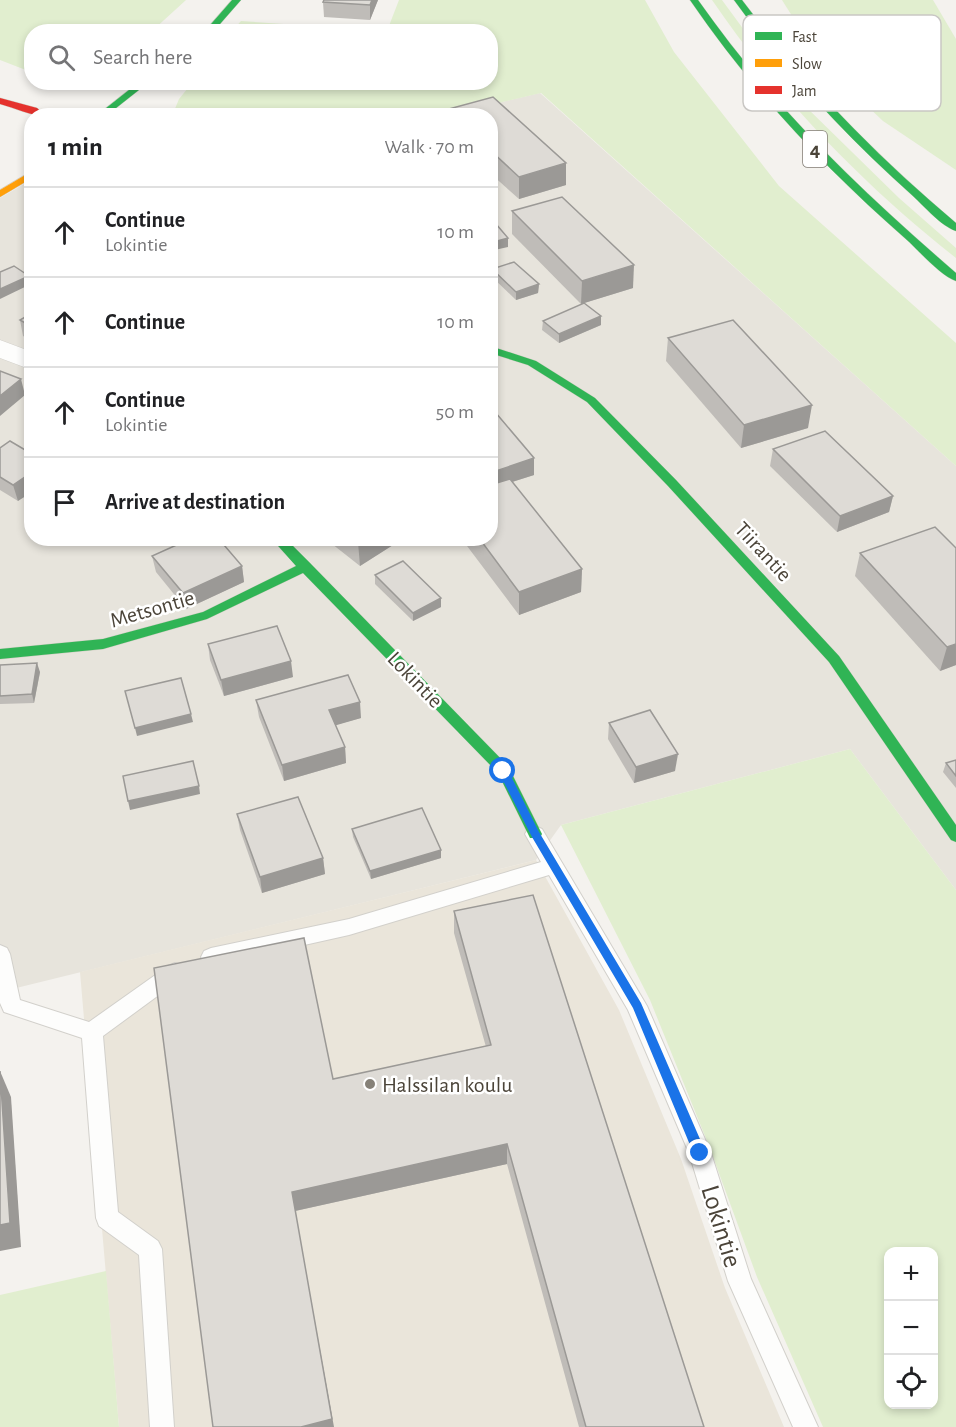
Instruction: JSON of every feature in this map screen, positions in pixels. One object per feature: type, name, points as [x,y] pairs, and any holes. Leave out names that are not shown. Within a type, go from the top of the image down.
[{"type":"main road","points":[[215,24],[237,0]]},
{"type":"main road","name":"4","points":[[694,0],[743,71]]},
{"type":"main road","name":"4","points":[[738,0],[748,15]]},
{"type":"main road","points":[[111,108],[134,90]]},
{"type":"main road","points":[[0,101],[26,108]]},
{"type":"main road","name":"4","points":[[777,111],[875,208],[956,278]]},
{"type":"main road","name":"4","points":[[826,111],[914,195],[956,228]]},
{"type":"main road","points":[[0,194],[24,179]]},
{"type":"main road","name":"Tiirantie","points":[[498,352],[532,363],[591,400],[672,483],[834,659],[956,836]]},
{"type":"main road","name":"Lokintie","points":[[285,546],[503,771],[535,834]]},
{"type":"main road","name":"Metsontie","points":[[0,654],[103,644],[207,615],[306,566]]},
{"type":"street","points":[[0,348],[24,358]]},
{"type":"lane","name":"Lokintie","points":[[535,834],[637,1006],[700,1153],[740,1281],[806,1427]]},
{"type":"lane","points":[[92,1032],[189,962],[349,927],[554,866]]},
{"type":"lane","points":[[0,954],[11,1006],[92,1032]]},
{"type":"lane","points":[[92,1032],[107,1218],[150,1249],[162,1427]]},
{"type":"shaded area","points":[[540,93],[956,466],[956,890],[850,749],[561,825],[536,860],[0,992],[0,198],[24,184],[24,546],[498,546],[498,108],[477,108]]},
{"type":"shaded area","name":"Halssilan koulu","points":[[536,860],[619,1010],[681,1159],[725,1288],[784,1427],[119,1427],[80,972]]},
{"type":"green space","points":[[0,0],[186,0],[160,24],[24,24],[24,69],[0,60]]},
{"type":"green space","points":[[399,0],[645,0],[674,52],[779,186],[956,343],[956,466],[541,93],[477,108],[175,108],[186,90],[498,90],[498,24],[390,24]]},
{"type":"green space","points":[[712,0],[722,0],[743,29],[743,42]]},
{"type":"green space","points":[[782,0],[933,0],[956,39],[956,170],[883,121],[872,111],[941,111],[941,15],[791,15]]},
{"type":"green space","points":[[241,21],[285,24],[238,24]]},
{"type":"green space","points":[[799,111],[810,111],[899,198],[956,248],[956,258],[888,201]]},
{"type":"green space","points":[[850,749],[956,890],[956,1427],[823,1427],[757,1277],[709,1146],[650,1000],[561,825]]},
{"type":"green space","points":[[106,1271],[119,1427],[0,1427],[0,1295]]},
{"type":"building","points":[[324,0],[372,0],[370,5],[323,2]]},
{"type":"building","points":[[493,97],[566,163],[519,177],[498,157],[498,108],[452,108]]},
{"type":"building","points":[[562,197],[634,265],[582,281],[512,211]]},
{"type":"building","points":[[498,226],[508,238],[498,241]]},
{"type":"building","points":[[514,262],[539,284],[516,292],[498,275],[498,267]]},
{"type":"building","points":[[14,266],[24,273],[24,278],[0,289],[0,272]]},
{"type":"building","points":[[584,303],[601,316],[559,334],[543,321]]},
{"type":"building","points":[[733,320],[812,405],[744,425],[668,338]]},
{"type":"building","points":[[0,371],[21,379],[0,396]]},
{"type":"building","points":[[498,415],[534,458],[498,470]]},
{"type":"building","points":[[825,431],[893,496],[840,516],[773,449]]},
{"type":"building","points":[[10,441],[24,449],[24,477],[13,485],[0,477],[0,448]]},
{"type":"building","points":[[510,479],[582,569],[519,592],[485,546],[498,546],[498,483]]},
{"type":"building","points":[[935,527],[956,548],[956,644],[947,647],[860,553]]},
{"type":"building","points":[[174,546],[225,546],[242,566],[183,593],[152,556]]},
{"type":"building","points":[[403,561],[441,598],[413,613],[375,575]]},
{"type":"building","points":[[277,626],[291,661],[221,680],[208,644]]},
{"type":"building","points":[[37,663],[32,694],[0,696],[0,665]]},
{"type":"building","points":[[348,675],[360,702],[329,710],[345,747],[282,765],[256,700]]},
{"type":"building","points":[[181,678],[191,714],[135,728],[125,691]]},
{"type":"building","points":[[650,710],[678,754],[636,767],[609,723]]},
{"type":"building","points":[[956,760],[956,776],[946,763]]},
{"type":"building","points":[[193,761],[199,786],[128,801],[123,776]]},
{"type":"building","points":[[298,797],[323,858],[260,877],[237,814]]},
{"type":"building","points":[[422,808],[441,850],[370,871],[352,829]]},
{"type":"building","name":"Halssilan koulu","points":[[533,895],[704,1427],[586,1427],[507,1144],[292,1192],[332,1419],[301,1427],[213,1427],[154,968],[304,938],[333,1079],[491,1045],[454,911]]},
{"type":"building","points":[[0,1071],[10,1223],[0,1225]]},
{"type":"traffic: fast","points":[[215,24],[237,0]]},
{"type":"traffic: fast","points":[[694,0],[743,68]]},
{"type":"traffic: fast","points":[[738,0],[749,15]]},
{"type":"traffic: fast","points":[[111,108],[134,90]]},
{"type":"traffic: fast","points":[[780,111],[848,182],[956,278]]},
{"type":"traffic: fast","points":[[831,111],[896,176],[956,228]]},
{"type":"traffic: fast","points":[[498,352],[532,363],[591,400],[672,483],[834,659],[956,836]]},
{"type":"traffic: fast","points":[[285,546],[503,770],[535,834]]},
{"type":"traffic: fast","points":[[0,654],[103,644],[207,615],[306,566]]},
{"type":"traffic: slow","points":[[0,194],[24,179]]},
{"type":"traffic: jam","points":[[0,101],[26,108]]},
{"type":"place","name":"Halssilan koulu","points":[[370,1084]]},
{"type":"route","points":[[503,771],[535,834],[637,1006],[700,1153]]}]
